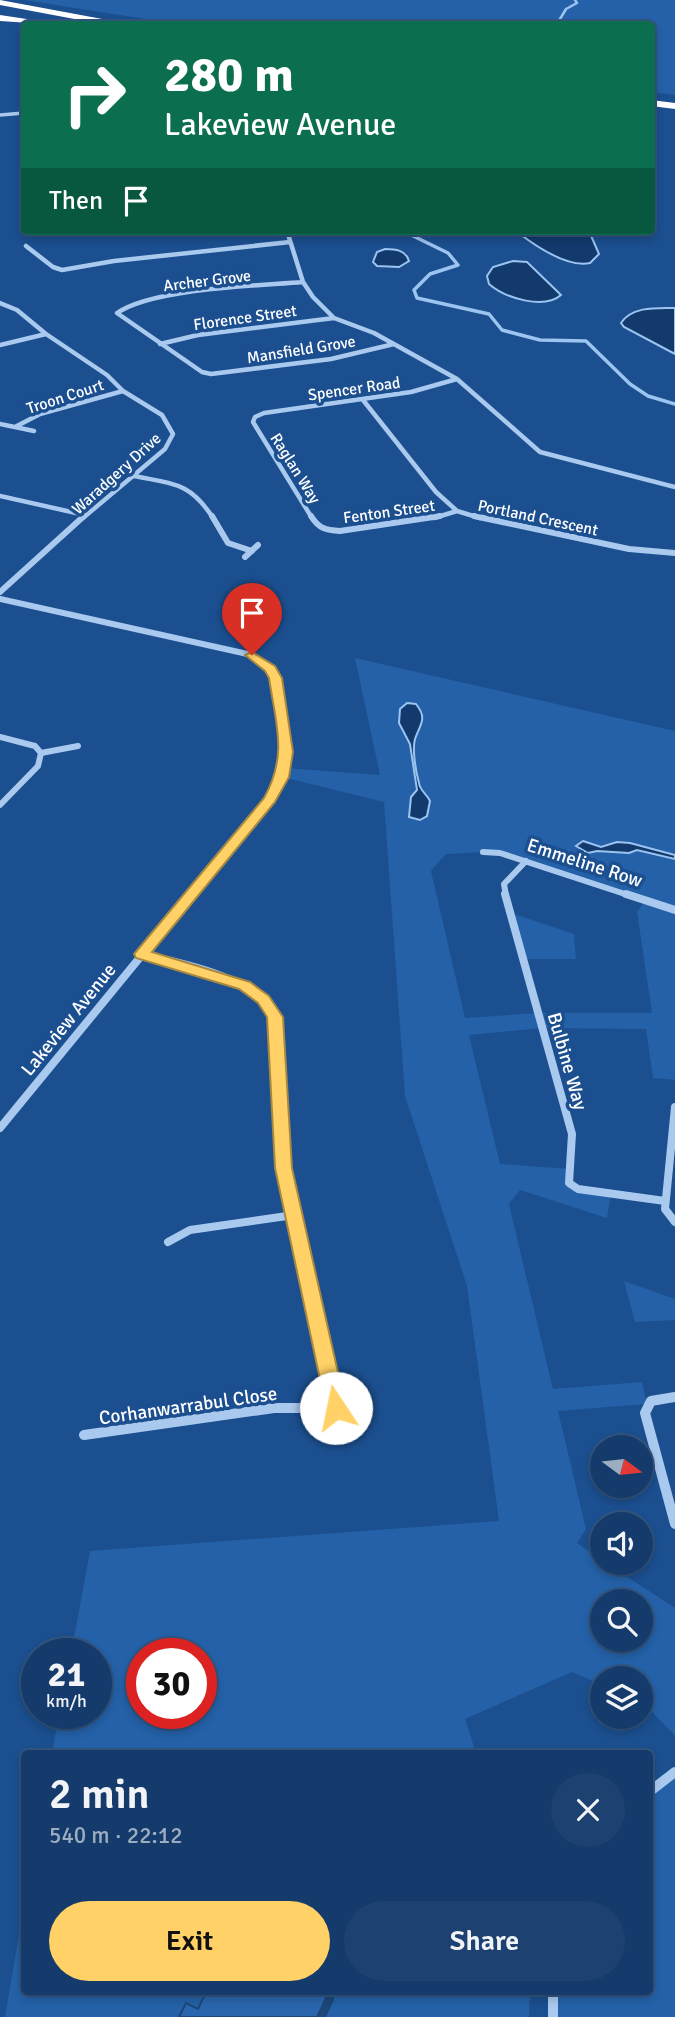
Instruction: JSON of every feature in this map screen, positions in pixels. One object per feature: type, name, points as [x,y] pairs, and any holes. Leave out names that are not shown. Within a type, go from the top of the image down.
[{"type":"highway","points":[[0,5],[85,21]]},
{"type":"highway","points":[[0,5],[95,21]]},
{"type":"highway","points":[[0,20],[21,22]]},
{"type":"highway","points":[[0,20],[21,25]]},
{"type":"highway","points":[[655,102],[675,105]]},
{"type":"highway","points":[[655,114],[675,116]]},
{"type":"street","points":[[0,115],[21,113]]},
{"type":"street","points":[[288,235],[303,282],[313,297],[334,318],[394,344],[457,379],[540,452],[675,487]]},
{"type":"street","points":[[26,246],[53,267],[62,270],[114,261],[290,242]]},
{"type":"street","name":"Archer Grove","points":[[160,344],[118,315],[117,311],[124,306],[167,296],[303,282]]},
{"type":"street","name":"Waradgery Drive","points":[[0,303],[17,310],[46,334],[107,375],[123,391],[135,395],[162,415],[172,430],[169,444],[0,592]]},
{"type":"street","name":"Florence Street","points":[[160,344],[198,335],[334,318]]},
{"type":"street","points":[[0,345],[46,334]]},
{"type":"street","name":"Mansfield Grove","points":[[160,344],[202,372],[211,374],[339,358],[394,344]]},
{"type":"street","name":"Spencer Road","points":[[255,417],[264,413],[411,392],[457,379]]},
{"type":"street","name":"Troon Court","points":[[15,428],[48,411],[123,391]]},
{"type":"street","name":"Portland Crescent","points":[[363,400],[436,492],[457,511],[490,521],[629,549],[675,553]]},
{"type":"street","name":"Raglan Way","points":[[255,417],[253,422],[316,524],[325,530]]},
{"type":"street","name":"Troon Court","points":[[0,424],[34,431]]},
{"type":"street","points":[[134,476],[177,485],[192,492],[201,499],[228,543],[252,551]]},
{"type":"street","points":[[0,496],[85,515]]},
{"type":"street","name":"Fenton Street","points":[[325,530],[340,531],[434,518],[457,511]]},
{"type":"street","points":[[245,557],[258,545]]},
{"type":"street","name":"Lakeview Avenue","points":[[0,599],[236,650],[257,659],[274,674],[286,752],[284,771],[279,784],[0,1128]]},
{"type":"street","points":[[0,737],[28,744],[41,752],[78,746]]},
{"type":"street","points":[[0,805],[38,765],[41,752]]},
{"type":"street","name":"Emmeline Row","points":[[483,852],[500,853],[675,910]]},
{"type":"street","name":"Bulbine Way","points":[[526,861],[504,884],[504,889],[572,1134],[569,1183],[578,1189],[666,1201]]},
{"type":"street","name":"Corhanwarrabul Close","points":[[84,1435],[274,1408],[336,1408],[284,1168],[277,1032],[271,1011],[258,995],[237,983],[142,954]]},
{"type":"street","points":[[675,1107],[666,1201],[668,1215],[675,1222]]},
{"type":"street","points":[[168,1242],[190,1230],[294,1215]]},
{"type":"street","points":[[675,1397],[651,1400],[646,1405],[645,1413],[675,1524]]},
{"type":"street","points":[[653,1789],[675,1772]]},
{"type":"street","points":[[553,1995],[553,2017]]},
{"type":"shaded area","points":[[24,0],[675,0],[675,95],[655,92],[655,21],[158,21]]},
{"type":"shaded area","points":[[521,235],[591,235],[599,254],[590,263],[581,264],[561,259]]},
{"type":"shaded area","points":[[385,249],[403,252],[409,261],[399,267],[377,266],[373,262],[377,252]]},
{"type":"shaded area","points":[[513,261],[527,262],[561,295],[545,302],[535,302],[514,298],[489,284],[487,276],[493,267]]},
{"type":"shaded area","points":[[675,308],[675,354],[621,323],[638,311]]},
{"type":"shaded area","points":[[355,658],[675,731],[675,1080],[653,1078],[646,1029],[542,1028],[469,1035],[500,1164],[570,1169],[569,1183],[611,1194],[607,1218],[520,1190],[509,1204],[553,1389],[642,1382],[647,1404],[558,1411],[586,1529],[577,1543],[590,1552],[590,1575],[624,1575],[646,1589],[590,1589],[590,1652],[653,1652],[653,1594],[675,1608],[675,1736],[653,1713],[653,1666],[590,1666],[590,1680],[572,1672],[465,1719],[475,1750],[53,1750],[56,1729],[112,1729],[112,1638],[74,1638],[90,1551],[499,1521],[467,1286],[405,1096],[384,802],[282,777],[285,768],[380,775]],"holes":[[[483,852],[526,861],[645,901],[637,912],[652,1013],[538,1013],[465,1018],[431,871],[446,854]]]},
{"type":"shaded area","points":[[407,703],[416,704],[422,714],[414,744],[414,755],[420,786],[430,801],[427,816],[420,820],[409,817],[411,797],[417,790],[410,744],[399,723],[400,709]]},
{"type":"shaded area","points":[[583,841],[601,847],[617,842],[630,843],[675,855],[675,859],[637,850],[629,853],[588,853],[576,846]]},
{"type":"shaded area","points":[[511,913],[574,934],[576,959],[524,959]]},
{"type":"shaded area","points":[[624,1281],[675,1299],[675,1320],[635,1322]]},
{"type":"shaded area","points":[[675,1772],[675,2017],[553,2017],[553,1995],[653,1995],[653,1789]]},
{"type":"shaded area","points":[[21,1923],[21,1995],[530,1995],[529,2017],[5,2017]]},
{"type":"building","points":[[205,1995],[328,1995],[317,2017],[179,2017],[186,2003],[198,2009]]},
{"type":"waterway","points":[[559,21],[566,9],[577,3],[575,0]]},
{"type":"waterway","points":[[411,235],[448,253],[458,265],[430,274],[414,290],[417,298],[489,314],[502,330],[540,340],[586,341],[630,384],[648,396],[675,404]]},
{"type":"route","points":[[252,655],[270,669],[275,678],[286,752],[282,777],[270,799],[142,954],[244,986],[268,1004],[275,1017],[284,1168],[336,1408]]}]
